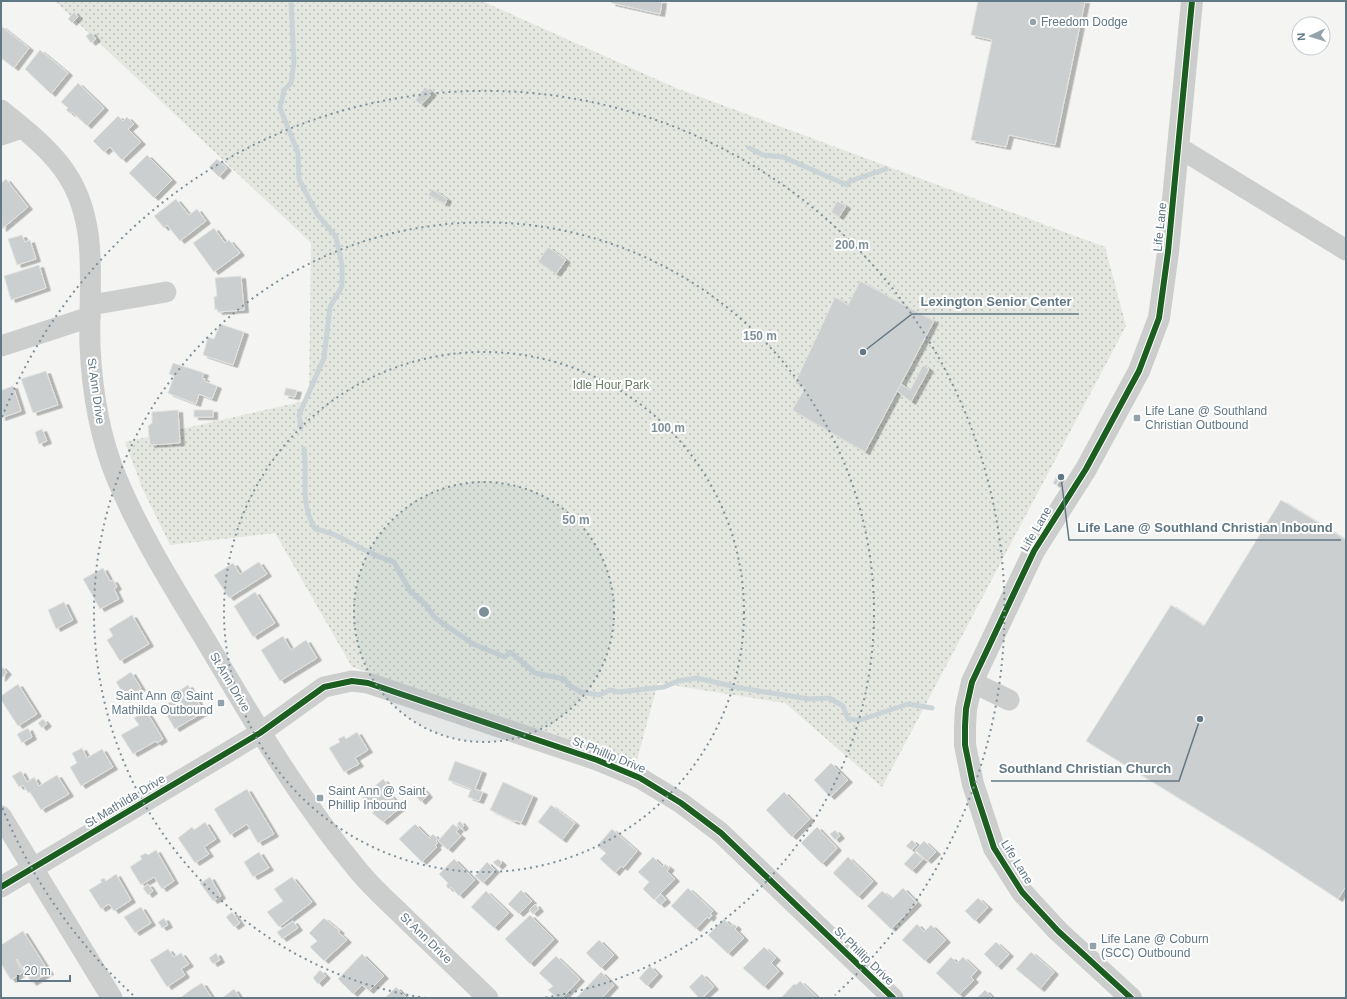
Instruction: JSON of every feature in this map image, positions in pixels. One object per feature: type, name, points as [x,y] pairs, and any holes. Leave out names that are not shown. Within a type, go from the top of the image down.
[{"type":"street","name":"Life Lane","points":[[1131,998],[1058,931],[1022,892],[994,848],[974,790],[965,745],[966,709],[972,682],[1034,551],[1086,469],[1139,371],[1159,318],[1168,252],[1192,1]]},
{"type":"street","name":"St Ann Drive","points":[[1,110],[32,135],[56,159],[70,178],[80,201],[87,227],[91,254],[90,348],[98,414],[105,444],[117,478],[138,526],[260,733],[313,814],[358,870],[488,998]]},
{"type":"street","points":[[1,135],[22,128]]},
{"type":"street","points":[[1178,147],[1346,250]]},
{"type":"street","points":[[1,346],[90,311],[166,292]]},
{"type":"street","name":"St Phillip Drive","points":[[260,733],[324,687],[352,681],[368,683],[618,768],[640,778],[681,803],[721,834],[893,998]]},
{"type":"street","points":[[972,682],[1009,700]]},
{"type":"street","name":"St Mathilda Drive","points":[[1,887],[260,733]]},
{"type":"street","points":[[1,816],[112,998]]},
{"type":"green space","name":"Idle Hour Park","points":[[55,1],[482,1],[676,88],[1105,247],[1126,326],[882,787],[785,703],[658,683],[636,763],[352,667],[275,533],[170,545],[143,490],[125,442],[309,400],[311,243]]},
{"type":"building","points":[[612,1],[662,1],[660,14],[611,3]]},
{"type":"building","points":[[978,1],[1085,1],[1055,145],[1009,135],[1006,147],[971,140],[992,40],[971,35]]},
{"type":"building","points":[[74,12],[78,17],[72,23],[68,19]]},
{"type":"building","points":[[1,26],[29,48],[14,68],[1,58]]},
{"type":"building","points":[[91,32],[96,39],[91,43],[86,36]]},
{"type":"building","points":[[40,50],[68,73],[51,94],[25,69]]},
{"type":"building","points":[[78,83],[104,108],[87,126],[72,112],[71,114],[66,110],[68,108],[61,102]]},
{"type":"building","points":[[425,87],[432,93],[421,105],[415,100]]},
{"type":"building","points":[[118,116],[123,121],[127,117],[134,124],[128,129],[141,142],[122,160],[110,147],[104,152],[93,141]]},
{"type":"building","points":[[147,155],[172,180],[154,198],[129,173]]},
{"type":"building","points":[[217,159],[227,168],[219,177],[209,167]]},
{"type":"building","points":[[6,179],[28,207],[2,229],[1,183]]},
{"type":"building","points":[[432,189],[447,199],[445,204],[428,195]]},
{"type":"building","points":[[176,199],[189,215],[197,209],[206,221],[180,241],[167,225],[164,228],[154,216]]},
{"type":"building","points":[[837,201],[846,206],[839,217],[831,212]]},
{"type":"building","points":[[214,228],[225,243],[229,240],[240,253],[214,272],[193,243]]},
{"type":"building","points":[[22,235],[25,242],[30,240],[36,259],[17,265],[8,239]]},
{"type":"building","points":[[548,247],[566,260],[556,274],[538,262]]},
{"type":"building","points":[[39,265],[46,288],[11,300],[4,276]]},
{"type":"building","points":[[241,276],[244,310],[218,312],[217,309],[215,310],[214,297],[217,296],[215,278]]},
{"type":"building","points":[[860,281],[934,321],[865,452],[792,410],[805,388],[795,383],[835,297],[848,305]]},
{"type":"building","points":[[220,324],[244,332],[233,365],[203,355],[208,337],[214,339]]},
{"type":"building","points":[[173,363],[204,373],[202,378],[205,379],[204,381],[217,386],[212,399],[199,394],[196,404],[168,393],[174,376],[169,374]]},
{"type":"building","points":[[923,365],[929,369],[911,402],[897,391],[901,384],[910,390]]},
{"type":"building","points":[[46,371],[58,405],[33,413],[21,379]]},
{"type":"building","points":[[13,386],[21,411],[1,418],[1,389],[2,390]]},
{"type":"building","points":[[286,388],[297,390],[295,397],[284,395]]},
{"type":"building","points":[[178,410],[180,443],[150,445],[148,426],[152,423],[152,412]]},
{"type":"building","points":[[194,410],[213,410],[213,417],[194,417]]},
{"type":"building","points":[[42,429],[47,441],[39,444],[35,432]]},
{"type":"building","points":[[1057,476],[1060,478],[1056,485],[1053,483]]},
{"type":"building","points":[[1281,500],[1346,540],[1346,886],[1338,899],[1260,848],[1086,741],[1171,605],[1204,626]]},
{"type":"building","points":[[259,562],[267,574],[229,598],[214,575],[233,563],[240,574]]},
{"type":"building","points":[[103,568],[110,581],[113,580],[117,587],[114,589],[119,599],[100,609],[83,579]]},
{"type":"building","points":[[255,592],[275,623],[253,637],[234,606]]},
{"type":"building","points":[[64,602],[73,620],[56,629],[48,610]]},
{"type":"building","points":[[132,615],[149,644],[120,661],[107,640],[113,636],[109,629]]},
{"type":"building","points":[[283,636],[291,650],[306,640],[317,658],[280,681],[261,650]]},
{"type":"building","points":[[1,666],[7,672],[1,679]]},
{"type":"building","points":[[131,672],[141,688],[126,698],[116,682]]},
{"type":"building","points":[[18,684],[37,714],[18,726],[1,700],[1,696]]},
{"type":"building","points":[[188,685],[204,712],[175,729],[162,707],[179,697],[176,693]]},
{"type":"building","points":[[146,711],[163,739],[157,743],[156,741],[133,754],[121,735],[139,725],[134,718]]},
{"type":"building","points":[[43,719],[47,724],[42,728],[38,723]]},
{"type":"building","points":[[28,728],[32,737],[22,743],[17,734]]},
{"type":"building","points":[[357,732],[368,750],[355,758],[359,764],[344,772],[329,748],[340,742],[338,739],[344,736],[346,739]]},
{"type":"building","points":[[82,748],[87,758],[102,749],[113,767],[81,786],[70,767],[77,763],[72,753]]},
{"type":"building","points":[[455,761],[482,771],[475,789],[483,792],[479,801],[468,797],[471,789],[448,780]]},
{"type":"building","points":[[831,763],[848,780],[830,797],[814,780]]},
{"type":"building","points":[[21,771],[27,782],[34,777],[39,786],[57,775],[69,794],[41,810],[30,792],[28,793],[23,785],[19,787],[12,776]]},
{"type":"building","points":[[383,779],[387,784],[383,787],[401,807],[383,822],[372,813],[374,812],[362,798]]},
{"type":"building","points":[[503,782],[533,796],[521,823],[515,820],[515,822],[490,810]]},
{"type":"building","points":[[422,788],[428,795],[421,802],[415,795]]},
{"type":"building","points":[[247,789],[274,834],[258,843],[247,824],[230,835],[214,809]]},
{"type":"building","points":[[784,792],[810,819],[792,837],[766,810]]},
{"type":"building","points":[[551,805],[575,823],[562,840],[538,822]]},
{"type":"building","points":[[460,821],[464,826],[461,829],[457,824]]},
{"type":"building","points":[[205,822],[216,839],[204,847],[209,854],[195,863],[178,838],[192,827],[194,830]]},
{"type":"building","points":[[415,824],[429,838],[433,834],[438,839],[436,841],[438,843],[435,845],[437,847],[422,862],[399,839]]},
{"type":"building","points":[[453,824],[459,829],[456,832],[461,836],[448,850],[438,841]]},
{"type":"building","points":[[817,827],[837,848],[822,864],[801,843]]},
{"type":"building","points":[[612,829],[637,851],[623,868],[621,866],[615,873],[600,859],[606,853],[597,846]]},
{"type":"building","points":[[835,830],[840,836],[835,840],[830,834]]},
{"type":"building","points":[[912,840],[917,845],[911,850],[906,846]]},
{"type":"building","points":[[924,841],[936,852],[927,861],[915,850]]},
{"type":"building","points":[[156,850],[174,881],[162,889],[154,877],[141,885],[130,867],[142,859],[140,856],[146,853],[148,855]]},
{"type":"building","points":[[259,852],[269,868],[253,877],[244,862]]},
{"type":"building","points":[[915,852],[923,859],[912,871],[904,864]]},
{"type":"building","points":[[653,857],[663,867],[665,864],[670,868],[667,871],[675,879],[654,900],[643,889],[649,882],[638,872]]},
{"type":"building","points":[[848,857],[873,881],[858,897],[833,873]]},
{"type":"building","points":[[454,859],[475,880],[459,896],[451,887],[449,889],[446,886],[448,883],[439,874]]},
{"type":"building","points":[[498,859],[502,863],[498,867],[493,862]]},
{"type":"building","points":[[487,862],[495,870],[483,883],[475,876]]},
{"type":"building","points":[[116,874],[131,900],[114,911],[109,904],[101,909],[89,890],[102,882],[100,880],[104,878],[106,881]]},
{"type":"building","points":[[210,877],[221,896],[213,901],[200,883]]},
{"type":"building","points":[[292,877],[312,902],[279,927],[267,912],[283,901],[274,889]]},
{"type":"building","points":[[148,884],[153,891],[148,895],[143,888]]},
{"type":"building","points":[[688,888],[713,911],[710,914],[712,915],[709,919],[707,917],[696,929],[671,906]]},
{"type":"building","points":[[903,888],[917,903],[891,929],[867,906],[882,891],[892,899]]},
{"type":"building","points":[[521,890],[532,901],[519,914],[508,904]]},
{"type":"building","points":[[486,891],[509,913],[494,928],[471,907]]},
{"type":"building","points":[[661,894],[666,900],[660,905],[655,900]]},
{"type":"building","points":[[978,898],[988,907],[975,921],[965,911]]},
{"type":"building","points":[[535,904],[539,909],[533,914],[529,910]]},
{"type":"building","points":[[141,907],[151,923],[135,933],[124,917]]},
{"type":"building","points":[[232,912],[240,923],[234,927],[226,917]]},
{"type":"building","points":[[530,915],[554,939],[530,964],[505,939]]},
{"type":"building","points":[[164,918],[168,925],[162,928],[158,922]]},
{"type":"building","points":[[324,918],[340,931],[338,932],[347,940],[324,961],[310,947],[317,941],[309,933]]},
{"type":"building","points":[[724,919],[731,926],[734,924],[737,927],[735,929],[744,938],[728,954],[708,935]]},
{"type":"building","points":[[293,921],[298,928],[282,939],[277,932]]},
{"type":"building","points":[[917,924],[924,932],[931,925],[946,940],[925,961],[902,940]]},
{"type":"building","points":[[23,931],[49,972],[32,983],[17,959],[16,960],[23,972],[11,980],[1,964],[1,945]]},
{"type":"building","points":[[599,940],[614,955],[601,968],[586,953]]},
{"type":"building","points":[[996,942],[1009,954],[997,967],[984,954]]},
{"type":"building","points":[[764,947],[776,958],[771,963],[779,971],[764,987],[743,968]]},
{"type":"building","points":[[168,949],[174,957],[181,953],[189,964],[181,969],[185,975],[167,987],[150,960]]},
{"type":"building","points":[[1031,952],[1054,972],[1040,989],[1016,969]]},
{"type":"building","points":[[216,953],[220,960],[213,964],[209,958]]},
{"type":"building","points":[[362,954],[384,976],[369,991],[362,985],[353,994],[338,979]]},
{"type":"building","points":[[556,956],[580,979],[562,998],[557,998],[548,990],[553,986],[539,973]]},
{"type":"building","points":[[951,957],[957,963],[963,957],[977,970],[971,977],[974,980],[959,995],[936,973]]},
{"type":"building","points":[[650,966],[658,974],[647,986],[639,978]]},
{"type":"building","points":[[320,970],[326,976],[318,984],[313,978]]},
{"type":"building","points":[[601,972],[614,985],[602,998],[576,998]]},
{"type":"building","points":[[702,974],[714,987],[702,998],[699,998],[689,987]]},
{"type":"building","points":[[800,981],[818,998],[781,998],[794,984],[796,985]]},
{"type":"building","points":[[202,983],[212,998],[180,998],[192,989]]},
{"type":"building","points":[[396,987],[407,998],[385,998]]},
{"type":"building","points":[[234,989],[240,998],[222,998]]},
{"type":"building","points":[[985,990],[993,998],[977,998]]},
{"type":"waterway","points":[[291,1],[294,62],[291,83],[284,90],[280,108],[298,153],[299,179],[317,214],[336,237],[342,265],[342,286],[330,307],[324,358],[299,415],[301,428]]},
{"type":"waterway","points":[[749,148],[763,155],[783,157],[847,185],[850,181],[886,169]]},
{"type":"waterway","points":[[304,449],[307,509],[315,529],[335,535],[374,555],[394,562],[410,591],[425,604],[435,618],[473,644],[505,657],[510,652],[535,673],[564,679],[569,685],[581,692],[599,695],[610,690],[618,692],[664,687],[678,681],[697,678],[740,688],[809,699],[829,698],[843,706],[848,719],[860,720],[908,704],[932,708]]},
{"type":"cycle path","points":[[1131,998],[1058,931],[1022,892],[994,848],[973,784],[965,745],[966,709],[972,682],[1034,551],[1086,469],[1139,371],[1159,318],[1168,252],[1192,1]]},
{"type":"cycle path","points":[[1,887],[260,733],[324,687],[352,681],[368,683],[597,760],[640,778],[681,803],[721,833],[893,998]]},
{"type":"place","name":"Freedom Dodge","points":[[1033,22]]},
{"type":"place","name":"Lexington Senior Center","points":[[863,352]]},
{"type":"place","name":"Life Lane @ Southland Christian Outbound","points":[[1137,418]]},
{"type":"place","name":"Life Lane @ Southland Christian Inbound","points":[[1061,477]]},
{"type":"place","name":"Saint Ann @ Saint Mathilda Outbound","points":[[221,703]]},
{"type":"place","name":"Southland Christian Church","points":[[1200,719]]},
{"type":"place","name":"Saint Ann @ Saint Phillip Inbound","points":[[320,798]]},
{"type":"place","name":"Life Lane @ Coburn (SCC) Outbound","points":[[1093,946]]}]
